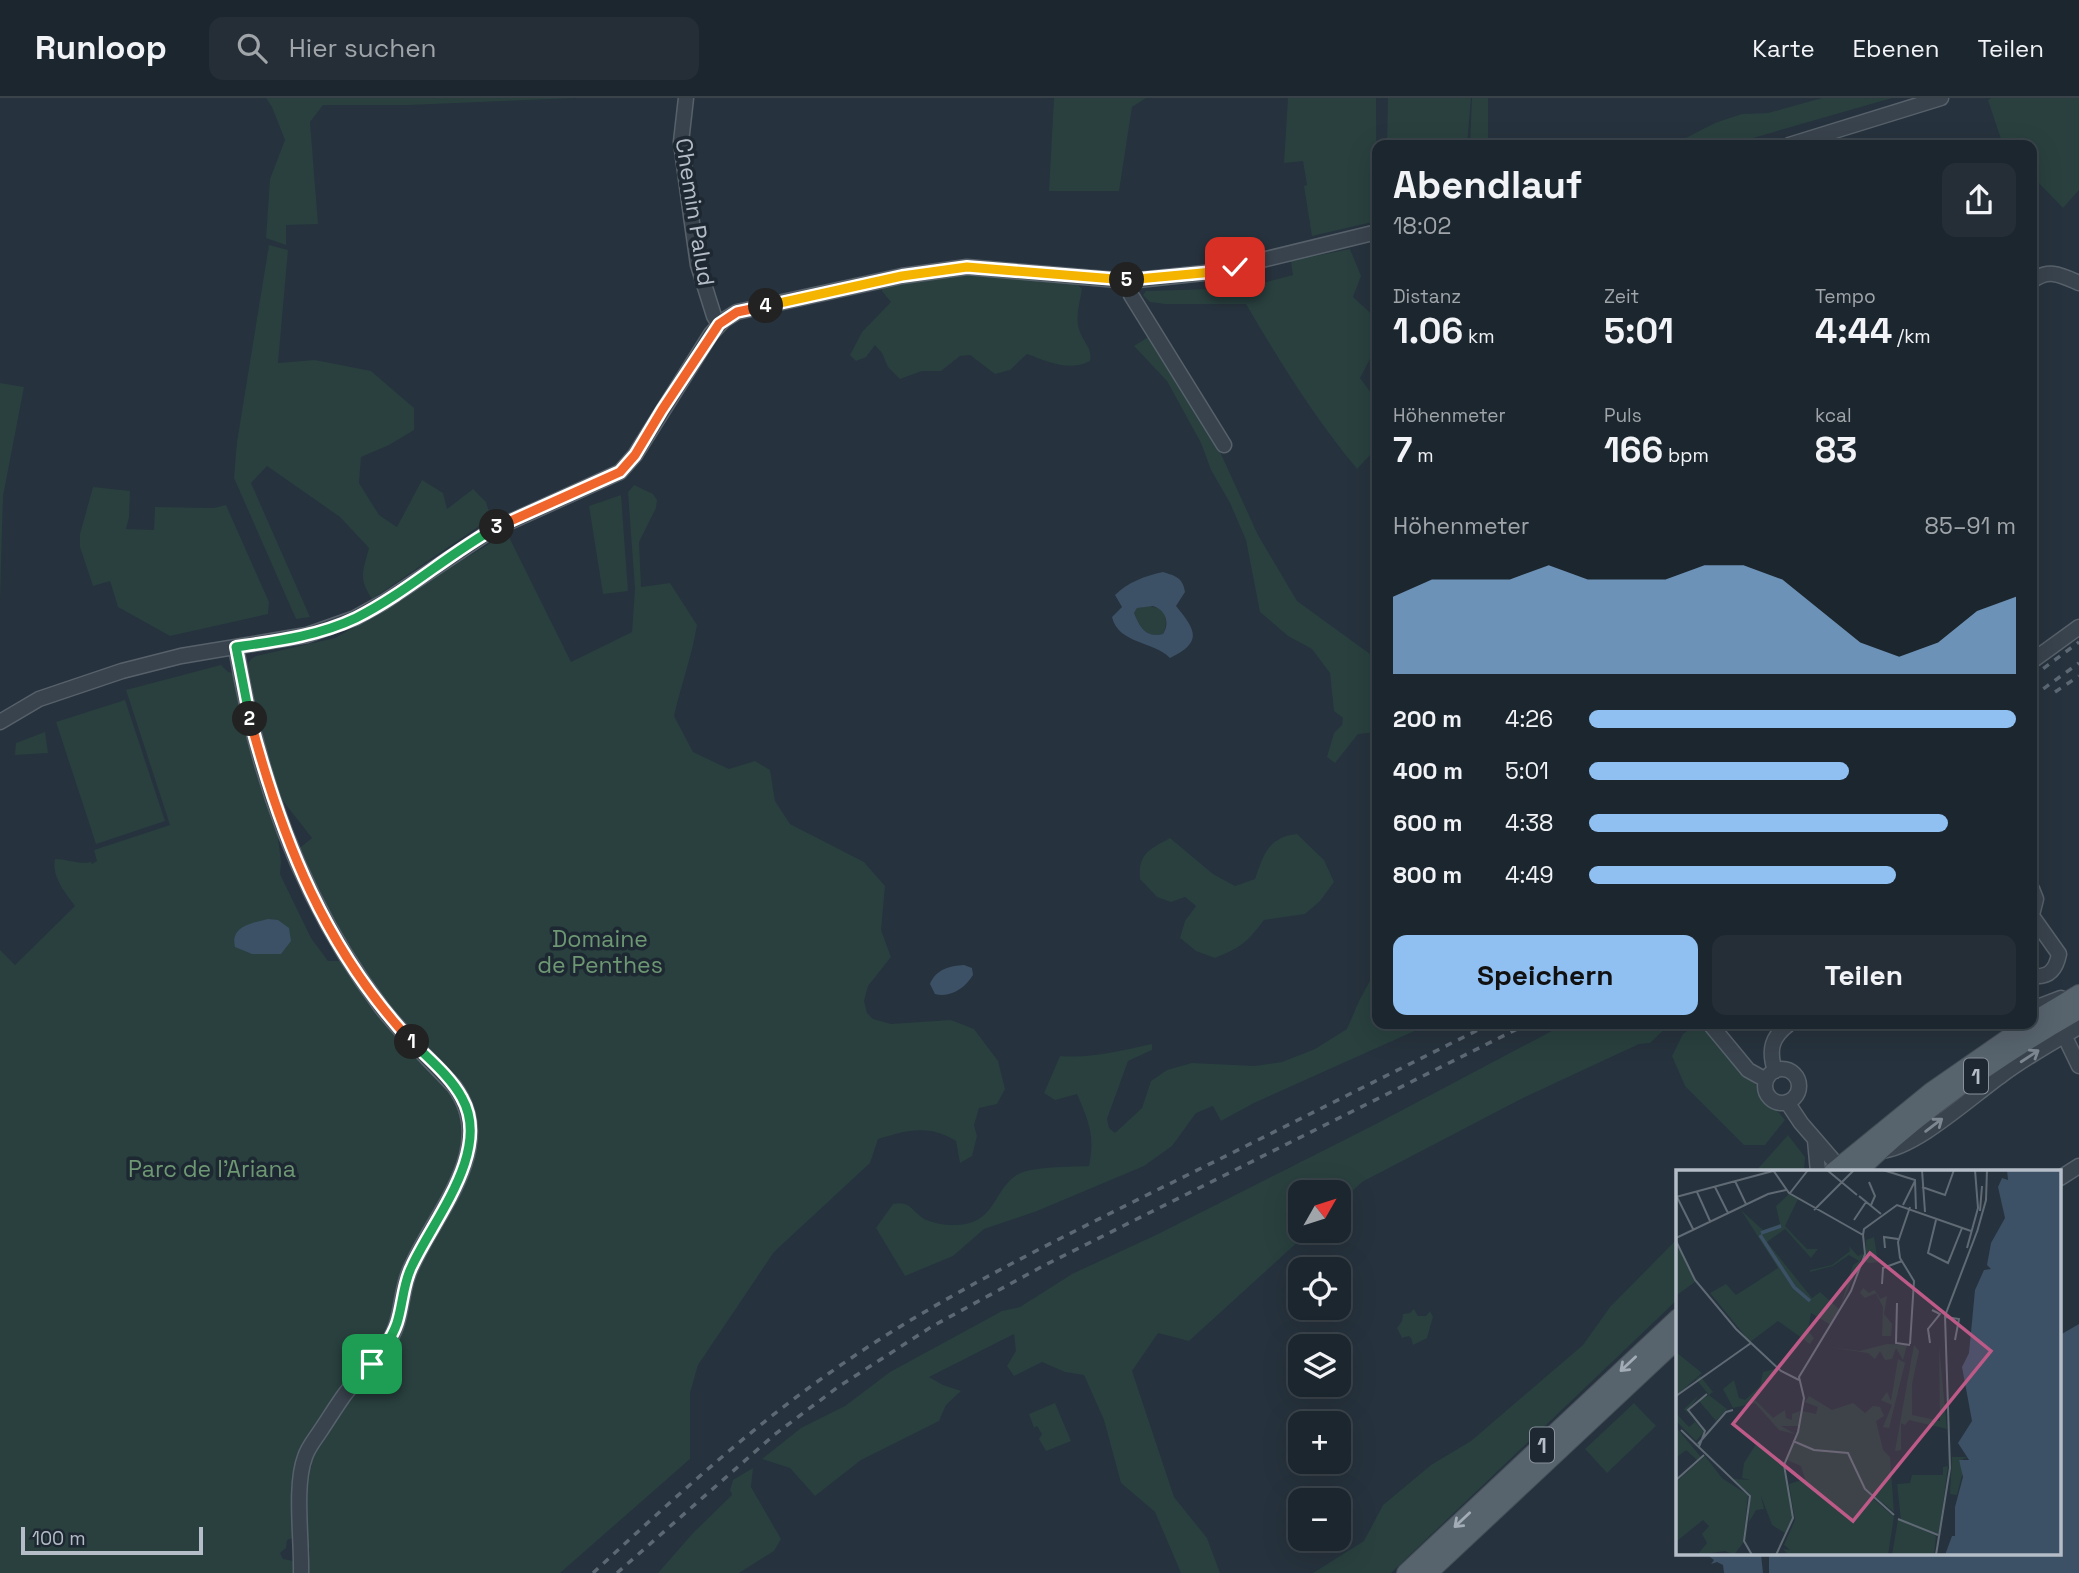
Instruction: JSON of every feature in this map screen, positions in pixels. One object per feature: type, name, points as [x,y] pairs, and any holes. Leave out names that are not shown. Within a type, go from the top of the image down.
[{"type":"main road","name":"1","points":[[2037,1019],[2079,993]]},
{"type":"main road","name":"1","points":[[1859,1170],[1960,1087],[2007,1054],[2079,1010]]},
{"type":"main road","name":"1","points":[[1840,1170],[1953,1075],[2021,1029]]},
{"type":"main road","name":"1","points":[[1406,1573],[1676,1320]]},
{"type":"main road","name":"1","points":[[1428,1573],[1676,1341]]},
{"type":"street","name":"Chemin Palud","points":[[686,98],[681,142],[698,265],[719,324]]},
{"type":"street","points":[[1805,140],[1941,98]]},
{"type":"street","points":[[0,722],[39,699],[171,658],[307,635],[355,618],[384,602],[495,528],[620,472],[635,455],[669,398],[719,324],[745,310],[902,276],[967,267],[1129,281],[1213,272],[1372,233]]},
{"type":"street","points":[[2037,278],[2046,272],[2055,273],[2079,283]]},
{"type":"street","points":[[1129,281],[1131,295],[1224,446]]},
{"type":"street","points":[[2037,657],[2079,627]]},
{"type":"street","points":[[236,647],[262,764],[295,859],[324,917],[369,990],[389,1017],[454,1086],[462,1097],[470,1122],[470,1138],[463,1168],[451,1196],[408,1272],[397,1323],[391,1337],[345,1395],[306,1453],[302,1464],[300,1498],[300,1573]]},
{"type":"street","points":[[2037,923],[2059,954],[2051,972],[2037,976]]},
{"type":"street","points":[[2037,1007],[2079,993]]},
{"type":"street","points":[[1880,1151],[1893,1150],[1918,1136],[2004,1073],[2079,1027]]},
{"type":"street","points":[[1714,1029],[1748,1070],[1771,1075],[1786,1069],[1798,1080],[1797,1093],[1787,1102],[1777,1102],[1768,1096],[1765,1085],[1771,1075],[1772,1043],[1782,1029]]},
{"type":"street","points":[[2064,1035],[2079,1066]]},
{"type":"street","points":[[1787,1102],[1838,1170]]},
{"type":"street","points":[[1814,1139],[1818,1170]]},
{"type":"street","points":[[2062,1177],[2079,1166]]},
{"type":"green space","points":[[266,98],[576,98],[408,105],[323,105],[310,122],[318,224],[286,225],[286,245],[266,238],[270,179],[285,140]]},
{"type":"green space","points":[[1054,98],[1146,98],[1132,107],[1119,191],[1049,191]]},
{"type":"green space","points":[[1288,98],[1376,98],[1376,140],[1372,140],[1372,222],[1312,236],[1303,161],[1284,163]]},
{"type":"green space","points":[[1388,98],[1471,98],[1467,140],[1387,140]]},
{"type":"green space","points":[[1472,98],[1488,98],[1488,140],[1470,140]]},
{"type":"green space","points":[[1822,98],[1892,98],[1746,140],[1682,140],[1715,123],[1742,114],[1768,113]]},
{"type":"green space","points":[[2079,98],[2079,190],[2063,208],[2037,181],[2037,140],[2001,140],[1988,100]]},
{"type":"green space","points":[[269,245],[288,250],[278,363],[315,360],[371,371],[414,408],[414,430],[361,457],[359,483],[379,515],[397,527],[422,480],[443,493],[447,509],[473,489],[486,502],[491,518],[372,599],[363,580],[369,548],[340,517],[267,466],[251,483],[310,617],[296,619],[234,478],[237,442]]},
{"type":"green space","points":[[1350,249],[1361,276],[1353,297],[1372,314],[1372,355],[1360,378],[1372,394],[1372,453],[1357,469],[1298,389],[1246,304],[1165,304],[1150,302],[1143,295],[1146,291],[1244,288],[1293,275],[1291,261]]},
{"type":"green space","points":[[975,274],[1077,284],[1082,289],[1078,324],[1089,348],[1090,361],[1067,366],[1027,354],[1010,370],[995,374],[970,355],[960,356],[941,371],[922,371],[900,379],[888,367],[875,345],[866,357],[856,361],[850,355],[862,332],[891,302],[882,287]]},
{"type":"green space","points":[[1148,337],[1221,454],[1258,535],[1297,601],[1372,655],[1372,733],[1358,734],[1335,763],[1327,757],[1334,733],[1342,725],[1343,718],[1334,711],[1330,673],[1312,649],[1288,636],[1260,612],[1246,540],[1230,503],[1167,381],[1134,346]]},
{"type":"green space","points":[[0,383],[24,387],[3,496],[0,600]]},
{"type":"green space","name":"Domaine de Penthes","points":[[634,485],[653,494],[657,500],[656,508],[639,542],[641,587],[670,583],[697,625],[674,716],[693,752],[729,769],[755,761],[770,770],[775,801],[790,824],[864,862],[885,886],[881,930],[891,957],[868,986],[864,1001],[867,1013],[873,1019],[891,1024],[951,1020],[974,1029],[998,1061],[1005,1089],[997,1104],[979,1108],[974,1125],[977,1136],[972,1156],[960,1163],[956,1141],[936,1132],[908,1131],[878,1139],[870,1163],[774,1252],[698,1365],[690,1393],[690,1459],[560,1573],[308,1573],[310,1549],[303,1538],[306,1471],[312,1466],[309,1459],[349,1396],[372,1371],[430,1238],[466,1183],[478,1146],[478,1121],[470,1096],[400,1021],[331,918],[297,850],[312,838],[276,792],[245,670],[256,656],[335,638],[382,611],[458,558],[466,558],[507,533],[571,662],[632,632],[635,589],[628,492]]},
{"type":"green space","points":[[93,487],[130,491],[126,529],[154,530],[155,507],[214,508],[226,505],[269,602],[268,614],[170,636],[118,607],[110,581],[93,586],[80,547],[80,534]]},
{"type":"green space","points":[[621,495],[628,591],[603,594],[589,506]]},
{"type":"green space","points":[[1149,606],[1164,612],[1166,621],[1163,634],[1147,633],[1134,613],[1137,608]]},
{"type":"green space","name":"Parc de l'Ariana","points":[[221,665],[228,672],[234,673],[277,830],[280,874],[311,938],[328,961],[342,961],[381,1014],[380,1017],[387,1025],[391,1025],[460,1102],[465,1138],[456,1176],[405,1259],[387,1330],[307,1444],[295,1537],[287,1540],[286,1548],[280,1553],[283,1559],[293,1561],[293,1573],[0,1573],[0,950],[15,965],[75,906],[57,878],[55,859],[92,864],[97,861],[94,850],[170,825],[126,690]]},
{"type":"green space","points":[[125,700],[165,821],[96,844],[56,722]]},
{"type":"green space","points":[[45,732],[48,753],[15,755],[16,743]]},
{"type":"green space","points":[[1297,834],[1324,860],[1334,882],[1320,901],[1305,914],[1264,920],[1243,944],[1215,958],[1196,951],[1180,938],[1185,921],[1196,906],[1185,897],[1171,902],[1157,897],[1140,879],[1141,863],[1146,853],[1170,838],[1213,874],[1235,886],[1255,879],[1265,854],[1274,843]]},
{"type":"green space","points":[[1372,977],[1372,1029],[1419,1029],[1254,1103],[1221,1121],[1213,1106],[1196,1113],[1172,1146],[1144,1166],[1037,1211],[984,1229],[953,1256],[905,1276],[876,1228],[893,1204],[898,1203],[908,1206],[931,1222],[952,1225],[969,1223],[986,1214],[1007,1183],[1021,1173],[1089,1166],[1090,1129],[1077,1094],[1055,1100],[1044,1093],[1060,1056],[1095,1055],[1152,1044],[1152,1050],[1128,1061],[1107,1119],[1109,1128],[1115,1133],[1142,1108],[1151,1081],[1167,1070],[1192,1063],[1255,1066],[1282,1062],[1315,1049],[1347,1029]]},
{"type":"green space","points":[[1556,1029],[1665,1029],[1650,1043],[1639,1044],[1521,1099],[1362,1182],[1351,1193],[1351,1180],[1288,1180],[1288,1243],[1297,1243],[1189,1341],[1158,1333],[1132,1371],[1174,1497],[1207,1538],[1220,1573],[1181,1573],[1155,1512],[1121,1483],[1104,1420],[1084,1375],[1065,1372],[1042,1362],[1014,1376],[1007,1366],[1016,1351],[1014,1334],[929,1377],[961,1391],[946,1405],[939,1421],[861,1460],[815,1496],[790,1468],[762,1459],[801,1428],[845,1406],[890,1372],[1002,1311],[1020,1307],[1072,1274],[1158,1234],[1374,1125]]},
{"type":"green space","points":[[1690,1029],[1709,1029],[1785,1120],[1765,1145],[1744,1145],[1685,1086],[1672,1056],[1683,1034]]},
{"type":"green space","points":[[1788,1135],[1805,1157],[1804,1170],[1757,1170]]},
{"type":"green space","points":[[1676,1240],[1676,1301],[1391,1573],[1313,1573],[1364,1541],[1383,1505],[1431,1465],[1471,1441],[1583,1345],[1610,1307]]},
{"type":"green space","points":[[1414,1309],[1418,1316],[1426,1316],[1430,1311],[1433,1317],[1427,1338],[1413,1345],[1411,1338],[1402,1338],[1397,1328],[1403,1314]]},
{"type":"green space","points":[[1055,1403],[1071,1441],[1046,1451],[1039,1439],[1042,1434],[1037,1426],[1034,1428],[1029,1414]]},
{"type":"green space","points":[[1634,1403],[1656,1426],[1607,1473],[1585,1449]]},
{"type":"green space","points":[[753,1468],[751,1487],[781,1539],[774,1551],[739,1573],[658,1573],[693,1533],[732,1495],[730,1490],[733,1480]]},
{"type":"water","points":[[1163,572],[1178,578],[1183,584],[1185,592],[1176,606],[1188,622],[1193,635],[1188,646],[1170,658],[1121,632],[1112,617],[1122,607],[1115,595],[1120,590],[1131,583]],"holes":[[[1137,608],[1157,608],[1166,617],[1163,634],[1157,635],[1147,633],[1134,613]]]},
{"type":"water","points":[[268,919],[278,920],[289,928],[291,941],[281,954],[252,954],[235,947],[234,940],[239,930]]},
{"type":"water","points":[[964,965],[972,968],[973,975],[966,984],[947,995],[935,994],[930,984],[936,975],[949,967]]},
{"type":"water","points":[[2079,1324],[2079,1573],[1769,1573],[1769,1556],[2062,1556],[2062,1334]]},
{"type":"water","points":[[1709,1556],[1761,1556],[1763,1573],[1724,1573],[1723,1565],[1717,1562],[1711,1564],[1714,1560]]},
{"type":"railway","points":[[2037,673],[2079,642]]},
{"type":"railway","points":[[2037,693],[2079,663]]},
{"type":"railway","points":[[2055,692],[2079,676]]},
{"type":"railway","points":[[593,1573],[708,1469],[767,1420],[828,1374],[907,1322],[1031,1254],[1480,1029]]},
{"type":"railway","points":[[617,1573],[774,1435],[838,1387],[931,1327],[1043,1266],[1517,1029]]},
{"type":"route","points":[[372,1364],[391,1337],[397,1323],[408,1272],[451,1196],[463,1168],[470,1138],[470,1122],[467,1108],[454,1086],[389,1017],[369,990],[324,917],[295,859],[262,764],[236,647],[287,640],[328,629],[355,618],[384,602],[495,528],[620,472],[635,455],[711,334],[719,324],[737,312],[902,276],[967,267],[1129,281],[1235,267]]}]
